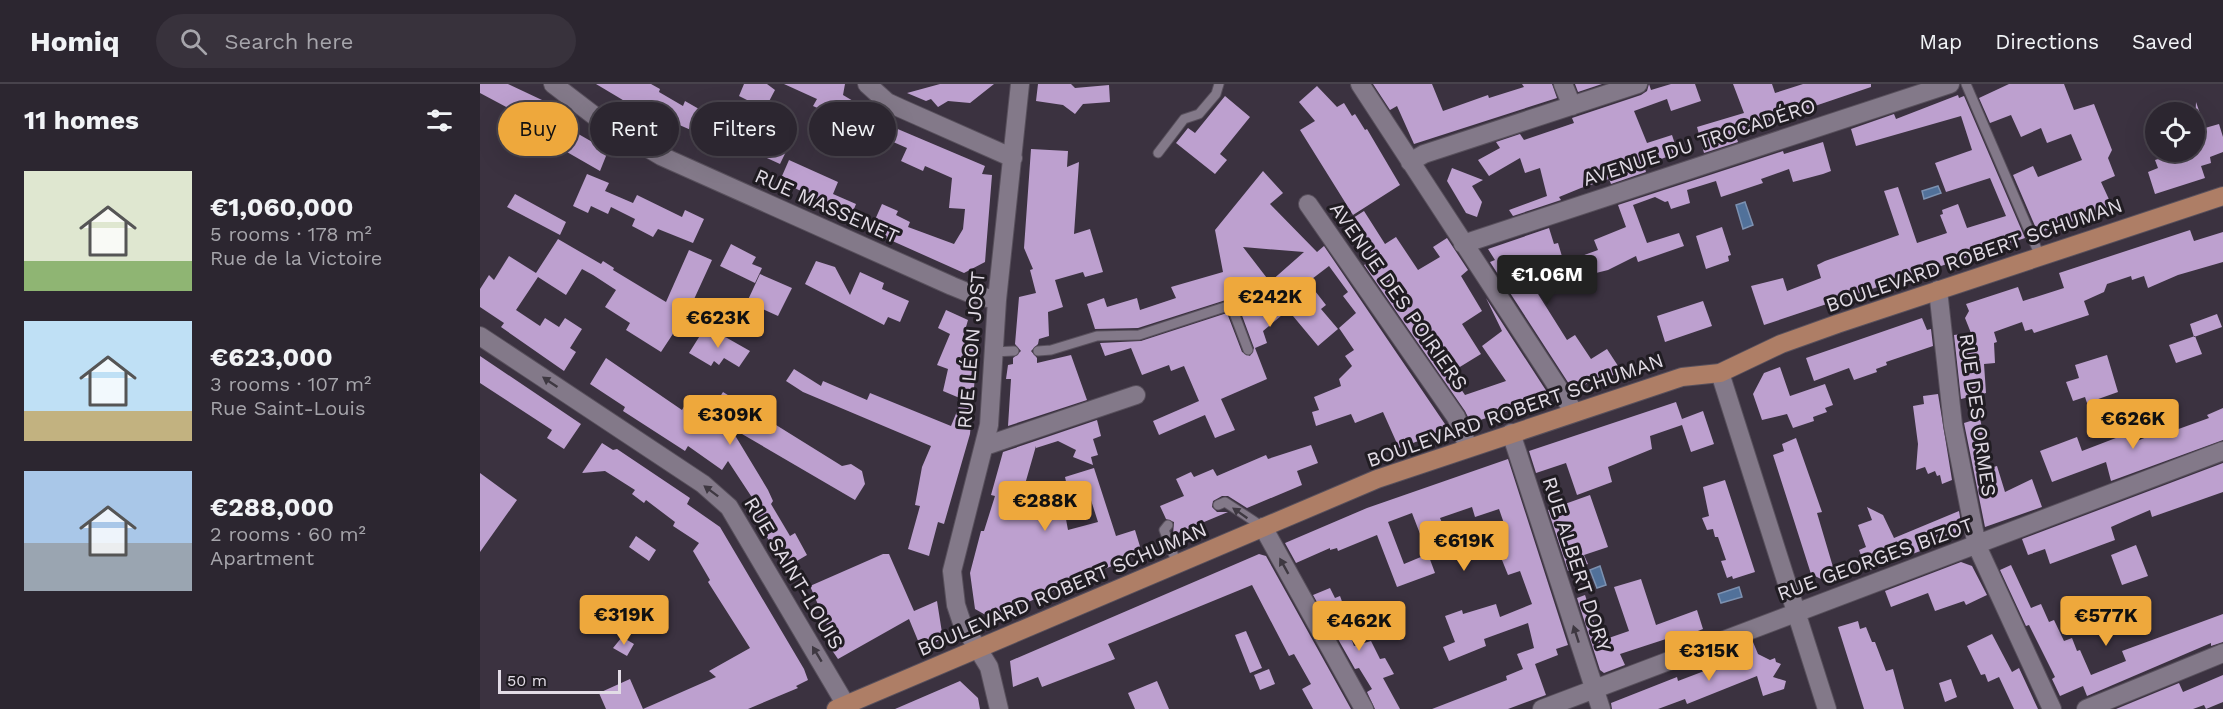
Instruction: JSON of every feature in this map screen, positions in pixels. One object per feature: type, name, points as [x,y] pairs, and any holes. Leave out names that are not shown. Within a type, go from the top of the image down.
[{"type":"main road","name":"BOULEVARD ROBERT SCHUMAN","points":[[841,707],[977,647],[1377,479],[1682,377],[1720,373],[1780,344],[2223,196]]},
{"type":"street","name":"RUE MASSENET","points":[[553,84],[633,141],[689,170],[952,286],[974,295],[997,300]]},
{"type":"street","points":[[867,84],[887,102],[1014,158]]},
{"type":"street","name":"RUE LÉON JOST","points":[[999,709],[992,673],[962,623],[956,605],[952,571],[985,446],[990,412],[997,300],[1014,158],[1020,84]]},
{"type":"street","points":[[1360,84],[1574,412]]},
{"type":"street","points":[[1563,84],[1572,106]]},
{"type":"street","points":[[1410,162],[1424,154],[1638,84]]},
{"type":"street","name":"AVENUE DU TROCADÉRO","points":[[1463,244],[1950,84]]},
{"type":"street","name":"AVENUE DES POIRIERS","points":[[1308,204],[1456,417],[1468,447]]},
{"type":"street","name":"RUE DES ORMES","points":[[1938,290],[1953,425],[1977,546],[2052,709]]},
{"type":"street","name":"RUE SAINT-LOUIS","points":[[480,336],[703,484],[729,507],[841,707]]},
{"type":"street","points":[[1720,373],[1827,709]]},
{"type":"street","points":[[985,446],[1136,395]]},
{"type":"street","name":"RUE ALBERT DORY","points":[[1511,433],[1601,709]]},
{"type":"street","name":"RUE GEORGES BIZOT","points":[[1542,709],[2223,451]]},
{"type":"street","points":[[1263,527],[1364,709]]},
{"type":"street","points":[[2086,709],[2223,653]]},
{"type":"lane","points":[[1158,153],[1184,120],[1198,114],[1216,94],[1219,84]]},
{"type":"lane","points":[[1966,84],[2040,256]]},
{"type":"lane","points":[[1038,351],[1051,350],[1096,336],[1139,335],[1231,305],[1248,350]]},
{"type":"lane","points":[[993,352],[1014,351]]},
{"type":"lane","points":[[1218,505],[1225,502],[1263,527]]},
{"type":"lane","points":[[1168,525],[1164,530],[1177,564]]},
{"type":"water","points":[[1938,186],[1941,193],[1924,199],[1922,191]]},
{"type":"water","points":[[1745,202],[1753,225],[1743,229],[1736,205]]},
{"type":"water","points":[[1600,566],[1606,585],[1597,588],[1590,570]]},
{"type":"water","points":[[1739,587],[1742,597],[1721,603],[1718,594]]},
{"type":"building","points":[[480,84],[508,84],[542,100],[541,102],[498,103],[480,93]]},
{"type":"building","points":[[596,84],[651,84],[660,89],[659,92],[676,102],[626,102]]},
{"type":"building","points":[[744,84],[767,84],[775,90],[769,102],[751,102],[739,96]]},
{"type":"building","points":[[784,84],[845,84],[843,95],[855,102],[815,102],[817,99]]},
{"type":"building","points":[[940,84],[994,84],[970,103],[948,101],[938,107],[931,99],[926,101],[907,93]]},
{"type":"building","points":[[1038,84],[1071,84],[1075,88],[1109,85],[1110,102],[1083,104],[1075,114],[1063,105],[1036,101]]},
{"type":"building","points":[[1373,84],[1432,84],[1443,111],[1488,95],[1489,98],[1524,87],[1522,84],[1552,84],[1557,98],[1414,144],[1397,106],[1390,110]]},
{"type":"building","points":[[1575,84],[1602,84],[1578,92]]},
{"type":"building","points":[[1649,84],[1651,90],[1671,84],[1695,84],[1701,101],[1671,111],[1667,99],[1634,111],[1647,143],[1672,135],[1678,153],[1644,165],[1646,172],[1611,184],[1609,179],[1581,188],[1559,197],[1561,200],[1513,216],[1509,210],[1547,196],[1540,168],[1525,173],[1520,158],[1489,176],[1478,160],[1500,148],[1496,142],[1520,134],[1524,140],[1574,123],[1572,118],[1641,95],[1647,91]]},
{"type":"building","points":[[1733,84],[1772,84],[1775,93],[1803,84],[1871,84],[1871,87],[1735,133],[1738,142],[1704,153],[1697,127],[1744,113]]},
{"type":"building","points":[[2009,84],[2064,84],[2074,110],[2094,104],[2112,150],[2108,158],[2115,176],[2101,182],[2113,208],[2038,233],[2013,175],[2033,166],[2038,177],[2082,160],[2071,134],[2047,143],[2041,128],[2021,137],[2011,115],[1990,123],[1979,98]]},
{"type":"building","points":[[1317,86],[1337,107],[1344,103],[1352,116],[1355,114],[1365,130],[1367,129],[1400,185],[1353,215],[1300,130],[1315,121],[1299,102]]},
{"type":"building","points":[[1958,95],[1959,98],[1964,96],[2025,238],[1764,325],[1751,286],[1783,278],[1787,291],[1821,278],[1817,265],[1825,261],[1899,235],[1884,191],[1898,187],[1917,243],[1947,233],[1940,215],[1943,214],[1942,210],[1958,204],[1967,228],[2006,216],[1990,178],[1946,192],[1935,163],[1972,150],[1961,116],[1856,146],[1851,129],[1894,114],[1896,119]]},
{"type":"building","points":[[1225,96],[1250,117],[1220,154],[1227,160],[1215,174],[1176,143],[1188,128],[1195,133]]},
{"type":"building","points":[[685,101],[691,104],[691,130],[679,125],[679,104],[683,106]]},
{"type":"building","points":[[2219,124],[2223,137],[2223,152],[2210,157],[2211,163],[2201,166],[2205,178],[2155,194],[2148,172],[2158,168],[2156,162],[2205,162],[2205,128]]},
{"type":"building","points":[[896,128],[985,166],[982,174],[992,175],[985,262],[964,273],[870,231],[882,204],[898,211],[896,215],[910,222],[908,227],[954,244],[963,229],[965,209],[949,208],[952,178],[925,166],[923,171],[901,161],[907,148],[896,143]]},
{"type":"building","points":[[578,134],[590,141],[590,156],[606,156],[600,171],[574,156],[578,156]]},
{"type":"building","points":[[1823,142],[1831,171],[1823,174],[1793,182],[1789,169],[1761,179],[1763,183],[1721,197],[1716,181],[1687,190],[1690,203],[1671,209],[1668,201],[1665,202],[1655,197],[1633,205],[1647,243],[1679,233],[1684,246],[1638,262],[1636,256],[1608,270],[1584,276],[1576,258],[1598,250],[1594,240],[1626,227],[1618,205],[1783,151],[1784,154]]},
{"type":"building","points":[[1031,149],[1068,151],[1067,167],[1079,162],[1074,234],[1090,229],[1103,272],[1085,277],[1083,272],[1055,280],[1063,307],[1048,312],[1049,336],[1039,339],[1038,344],[1031,351],[1037,358],[1037,363],[1071,355],[1087,400],[1008,426],[1011,379],[1006,379],[1008,365],[1013,364],[1013,358],[1021,351],[1015,344],[1019,297],[1036,293],[1030,270],[1033,269],[1024,248]]},
{"type":"building","points":[[763,156],[784,156],[780,164]]},
{"type":"building","points":[[789,160],[838,182],[833,194],[856,204],[849,221],[825,211],[828,205],[785,183],[788,179],[782,176]]},
{"type":"building","points":[[1452,168],[1483,180],[1472,186],[1482,202],[1477,217],[1466,213],[1447,181]]},
{"type":"building","points":[[1263,171],[1283,193],[1270,204],[1317,252],[1324,246],[1449,430],[1399,448],[1383,412],[1355,423],[1351,414],[1316,426],[1312,412],[1319,410],[1314,397],[1341,386],[1339,379],[1352,366],[1345,356],[1354,350],[1339,328],[1356,313],[1343,296],[1348,292],[1329,266],[1308,282],[1326,305],[1321,309],[1338,329],[1318,346],[1288,310],[1263,331],[1267,343],[1255,348],[1267,379],[1221,399],[1235,430],[1215,438],[1205,415],[1159,435],[1153,421],[1199,401],[1184,366],[1171,371],[1169,365],[1142,375],[1131,348],[1105,356],[1100,343],[1141,341],[1227,313],[1242,352],[1250,356],[1254,348],[1237,302],[1229,299],[1138,328],[1095,329],[1087,304],[1104,298],[1107,307],[1137,298],[1140,310],[1176,298],[1171,287],[1223,272],[1215,230]],"holes":[[[1243,247],[1304,252],[1270,282]]]},
{"type":"building","points":[[587,174],[609,183],[605,191],[633,203],[637,195],[682,217],[685,210],[704,219],[693,243],[658,229],[653,237],[632,226],[635,219],[611,207],[608,214],[591,206],[588,213],[573,206]]},
{"type":"building","points":[[515,194],[566,222],[560,235],[507,207]]},
{"type":"building","points":[[1364,211],[1385,244],[1396,237],[1418,270],[1440,257],[1433,247],[1447,238],[1468,270],[1461,276],[1482,311],[1462,324],[1481,354],[1450,373],[1465,395],[1506,381],[1482,346],[1502,331],[1486,298],[1547,392],[1545,399],[1471,423],[1364,265],[1375,258],[1366,243],[1369,241],[1353,218]]},
{"type":"building","points":[[1722,227],[1731,255],[1728,256],[1729,261],[1706,269],[1696,236]]},
{"type":"building","points":[[1549,228],[1554,244],[1558,243],[1564,263],[1531,274],[1537,283],[1533,286],[1567,340],[1575,335],[1591,359],[1607,349],[1622,372],[1575,388],[1571,387],[1490,262],[1495,260],[1488,249]]},
{"type":"building","points":[[2190,230],[2194,241],[2223,232],[2223,262],[2178,275],[2148,288],[2144,276],[2132,280],[2131,276],[2107,284],[2104,292],[2084,301],[2089,315],[2034,333],[2032,329],[2025,331],[2022,322],[1994,332],[1997,342],[1994,343],[1995,363],[1984,364],[1986,393],[1961,399],[1954,335],[1971,333],[1965,318],[1969,311],[1966,304],[2018,287],[2023,301],[2064,288],[2059,273]]},
{"type":"building","points":[[558,239],[601,264],[603,261],[614,268],[613,270],[666,302],[689,250],[712,260],[690,308],[661,352],[626,330],[630,323],[605,307],[616,290],[593,275],[582,269],[566,295],[538,277],[516,310],[540,326],[545,318],[559,327],[565,318],[582,329],[570,348],[576,352],[564,371],[501,327],[504,323],[480,307],[480,289],[489,275],[494,280],[509,256],[536,273]]},
{"type":"building","points":[[731,244],[756,257],[752,264],[762,268],[755,283],[720,266]]},
{"type":"building","points":[[816,261],[835,267],[850,295],[860,272],[884,283],[882,289],[909,301],[900,322],[888,317],[884,325],[805,284]]},
{"type":"building","points":[[760,274],[792,288],[778,316],[747,302]]},
{"type":"building","points":[[1703,301],[1712,326],[1665,342],[1657,316]]},
{"type":"building","points":[[946,310],[968,320],[962,341],[977,348],[970,434],[944,524],[938,522],[929,556],[908,549],[920,506],[915,505],[922,467],[931,446],[803,392],[786,381],[794,369],[821,386],[823,381],[867,400],[870,393],[951,426],[962,399],[943,391],[948,369],[937,365],[950,334],[938,328]]},
{"type":"building","points":[[2217,314],[2222,327],[2194,337],[2190,324]]},
{"type":"building","points":[[1922,318],[1927,330],[1931,329],[1933,346],[1886,362],[1887,365],[1876,369],[1877,372],[1854,380],[1849,368],[1814,381],[1806,358]]},
{"type":"building","points":[[706,326],[750,351],[739,367],[724,358],[719,365],[714,361],[711,366],[689,353]]},
{"type":"building","points":[[2195,336],[2202,354],[2176,363],[2169,345]]},
{"type":"building","points":[[2107,355],[2118,392],[2087,403],[2085,397],[2073,401],[2066,382],[2079,378],[2075,365]]},
{"type":"building","points":[[480,356],[581,424],[564,449],[547,438],[552,430],[480,383]]},
{"type":"building","points":[[606,358],[682,410],[688,400],[708,416],[723,392],[842,466],[851,464],[862,471],[865,484],[855,500],[730,427],[768,490],[773,501],[771,504],[790,536],[795,533],[807,555],[785,568],[747,503],[753,499],[728,461],[722,470],[688,446],[685,451],[623,411],[625,407],[590,384]]},
{"type":"building","points":[[1780,367],[1790,396],[1825,384],[1833,405],[1825,408],[1827,412],[1813,417],[1814,421],[1793,428],[1787,414],[1762,420],[1753,394],[1764,373]]},
{"type":"building","points":[[1938,394],[1952,480],[1942,484],[1940,475],[1937,476],[1935,471],[1928,474],[1925,467],[1916,470],[1918,444],[1913,406],[1924,404],[1923,396]]},
{"type":"building","points":[[1676,402],[1682,419],[1703,411],[1714,444],[1691,452],[1682,425],[1650,436],[1652,449],[1608,467],[1612,482],[1577,495],[1566,463],[1536,473],[1529,451]]},
{"type":"building","points":[[2223,408],[2223,440],[2111,481],[2106,462],[2052,482],[2040,451],[2077,437],[2082,451],[2134,431],[2137,441],[2171,427],[2173,431],[2209,418],[2207,415]]},
{"type":"building","points":[[1980,418],[1990,468],[1997,466],[2005,492],[2032,479],[2042,507],[1985,527],[1964,423]]},
{"type":"building","points":[[1097,420],[1101,436],[1093,439],[1098,455],[1091,457],[1093,465],[1073,457],[1076,450],[1058,441],[1036,448],[1036,446],[1015,519],[1055,505],[1050,491],[1067,486],[1065,477],[1094,468],[1116,536],[1135,530],[1142,553],[991,618],[975,609],[970,573],[981,531],[984,531],[995,496],[991,495],[1003,452]],"holes":[[[1089,494],[1098,522],[1068,530],[1063,503]]]},
{"type":"building","points":[[1796,438],[1822,512],[1817,513],[1833,567],[1826,574],[1827,582],[1811,574],[1773,455],[1784,451],[1782,444]]},
{"type":"building","points":[[602,443],[613,450],[617,449],[690,498],[687,504],[720,527],[804,669],[808,680],[796,686],[798,688],[748,709],[643,709],[716,677],[709,671],[750,648],[708,582],[710,580],[693,551],[699,543],[673,526],[675,522],[646,500],[644,503],[632,494],[635,490],[605,471],[582,473]]},
{"type":"building","points":[[1311,445],[1318,463],[1297,471],[1302,485],[1247,508],[1228,496],[1222,496],[1213,501],[1212,507],[1217,512],[1228,512],[1173,535],[1174,522],[1166,519],[1160,506],[1184,496],[1176,479],[1191,472],[1194,477],[1213,469],[1217,476],[1266,455],[1268,459]]},
{"type":"building","points":[[1508,459],[1568,645],[1556,649],[1558,655],[1535,664],[1546,695],[1508,709],[1432,709],[1507,680],[1506,676],[1523,669],[1517,654],[1534,648],[1528,623],[1484,639],[1486,646],[1449,661],[1443,647],[1455,642],[1445,616],[1462,610],[1463,614],[1496,604],[1500,617],[1532,604],[1520,571],[1508,575],[1494,540],[1508,535],[1499,509],[1475,517],[1472,507],[1440,518],[1445,530],[1422,539],[1412,513],[1388,522],[1404,564],[1428,554],[1435,573],[1397,587],[1377,535],[1338,551],[1337,548],[1330,550],[1330,548],[1296,563],[1285,543],[1367,508]]},
{"type":"building","points":[[2223,463],[2223,492],[2152,517],[2150,510],[2111,527],[2115,540],[2050,564],[2045,549],[2028,555],[2022,539]]},
{"type":"building","points":[[480,473],[517,500],[480,552]]},
{"type":"building","points":[[1725,480],[1755,572],[1733,579],[1732,576],[1727,578],[1721,561],[1726,560],[1718,537],[1715,537],[1713,529],[1707,530],[1702,518],[1709,516],[1703,487]]},
{"type":"building","points":[[1590,495],[1608,547],[1584,555],[1588,564],[1568,571],[1548,510]]},
{"type":"building","points":[[1867,507],[1883,515],[1894,538],[1959,511],[1963,535],[1867,571],[1859,550],[1866,547],[1858,525],[1872,520]]},
{"type":"building","points":[[636,536],[656,550],[649,561],[629,547]]},
{"type":"building","points":[[2136,545],[2148,576],[2122,585],[2111,555]]},
{"type":"building","points":[[883,554],[889,554],[914,611],[937,601],[943,639],[921,648],[909,619],[838,659],[825,640],[832,637],[810,586]]},
{"type":"building","points":[[1259,554],[1266,556],[1351,709],[1313,709],[1302,689],[1311,684],[1294,654],[1289,656],[1252,585],[1108,644],[1115,659],[1042,687],[1038,677],[1013,687],[1010,661]]},
{"type":"building","points":[[1961,562],[1972,566],[1987,595],[1966,605],[1964,601],[1935,611],[1928,593],[1891,607],[1885,591]]},
{"type":"building","points":[[2011,565],[2031,608],[2041,604],[2049,622],[2054,620],[2064,641],[2072,638],[2091,675],[2126,661],[2122,651],[2223,614],[2223,642],[2211,646],[2211,643],[2087,696],[2083,686],[2060,696],[2052,679],[2055,677],[2029,625],[2026,626],[2000,570]]},
{"type":"building","points":[[1641,579],[1656,625],[1697,610],[1703,629],[1667,643],[1666,639],[1620,654],[1625,665],[1604,673],[1600,670],[1577,598],[1585,595],[1600,641],[1629,631],[1614,587]]},
{"type":"building","points":[[1330,588],[1335,598],[1340,596],[1351,626],[1347,628],[1354,646],[1371,641],[1380,659],[1385,658],[1394,674],[1383,678],[1400,709],[1375,709],[1367,692],[1372,689],[1359,668],[1355,669],[1313,595]]},
{"type":"building","points":[[1858,621],[1860,629],[1866,627],[1872,642],[1875,642],[1886,671],[1893,669],[1904,709],[1864,709],[1838,627]]},
{"type":"building","points":[[1246,631],[1262,668],[1250,673],[1235,635]]},
{"type":"building","points":[[1992,634],[2012,672],[2019,668],[2038,709],[2014,709],[1999,677],[1988,682],[1985,674],[1981,675],[1967,646]]},
{"type":"building","points":[[622,637],[634,644],[627,656],[613,648]]},
{"type":"building","points":[[1753,642],[1758,654],[1770,660],[1775,658],[1776,662],[1781,664],[1773,677],[1786,681],[1784,689],[1763,696],[1757,676],[1687,704],[1685,699],[1658,709],[1612,709],[1611,703],[1677,677],[1678,681],[1720,665],[1719,662],[1741,653],[1739,648]]},
{"type":"building","points":[[1269,669],[1275,684],[1260,690],[1254,675]]},
{"type":"building","points":[[2223,675],[2223,702],[2206,709],[2204,705],[2193,709],[2116,709],[2179,683],[2183,692]]},
{"type":"building","points":[[630,679],[643,709],[606,709],[599,693]]},
{"type":"building","points":[[1951,679],[1957,697],[1945,702],[1939,683]]},
{"type":"building","points":[[960,681],[978,698],[980,709],[895,709]]},
{"type":"building","points":[[1157,681],[1169,709],[1135,709],[1128,693]]}]
